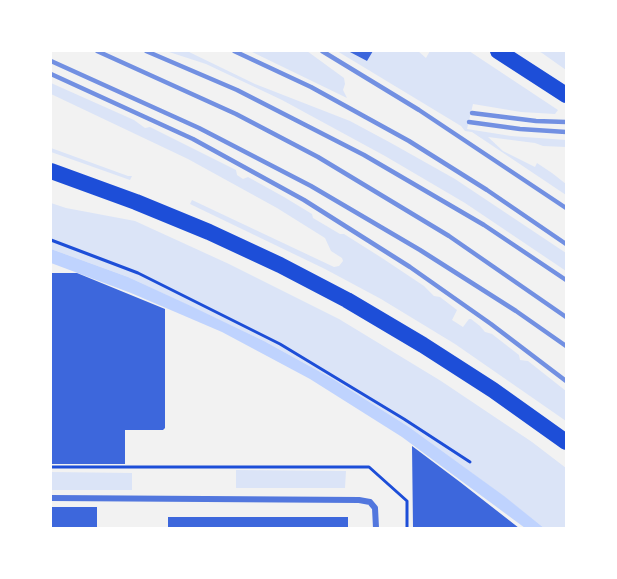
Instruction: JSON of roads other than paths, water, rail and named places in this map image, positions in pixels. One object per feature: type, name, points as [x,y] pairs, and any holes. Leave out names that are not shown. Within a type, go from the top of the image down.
[{"type":"highway","points":[[498,51],[566,94]]},
{"type":"highway","points":[[51,171],[209,232],[347,300],[502,396],[566,442]]},
{"type":"street","points":[[51,498],[370,502],[375,508],[376,528]]},
{"type":"water","points":[[51,249],[128,277],[264,341],[333,379],[409,427],[544,528],[525,528],[402,437],[310,379],[222,332],[131,293],[51,263]]},
{"type":"railway","points":[[97,51],[236,114],[318,157],[449,236],[566,317]]},
{"type":"railway","points":[[146,51],[237,90],[364,155],[484,225],[566,280]]},
{"type":"railway","points":[[234,51],[311,87],[409,141],[487,190],[566,244]]},
{"type":"railway","points":[[322,51],[419,110],[566,208]]},
{"type":"railway","points":[[51,61],[199,128],[311,186],[420,250],[566,346]]},
{"type":"railway","points":[[51,74],[193,139],[304,200],[410,267],[566,381]]},
{"type":"railway","points":[[472,113],[536,121],[566,122]]},
{"type":"railway","points":[[469,122],[566,132]]}]
